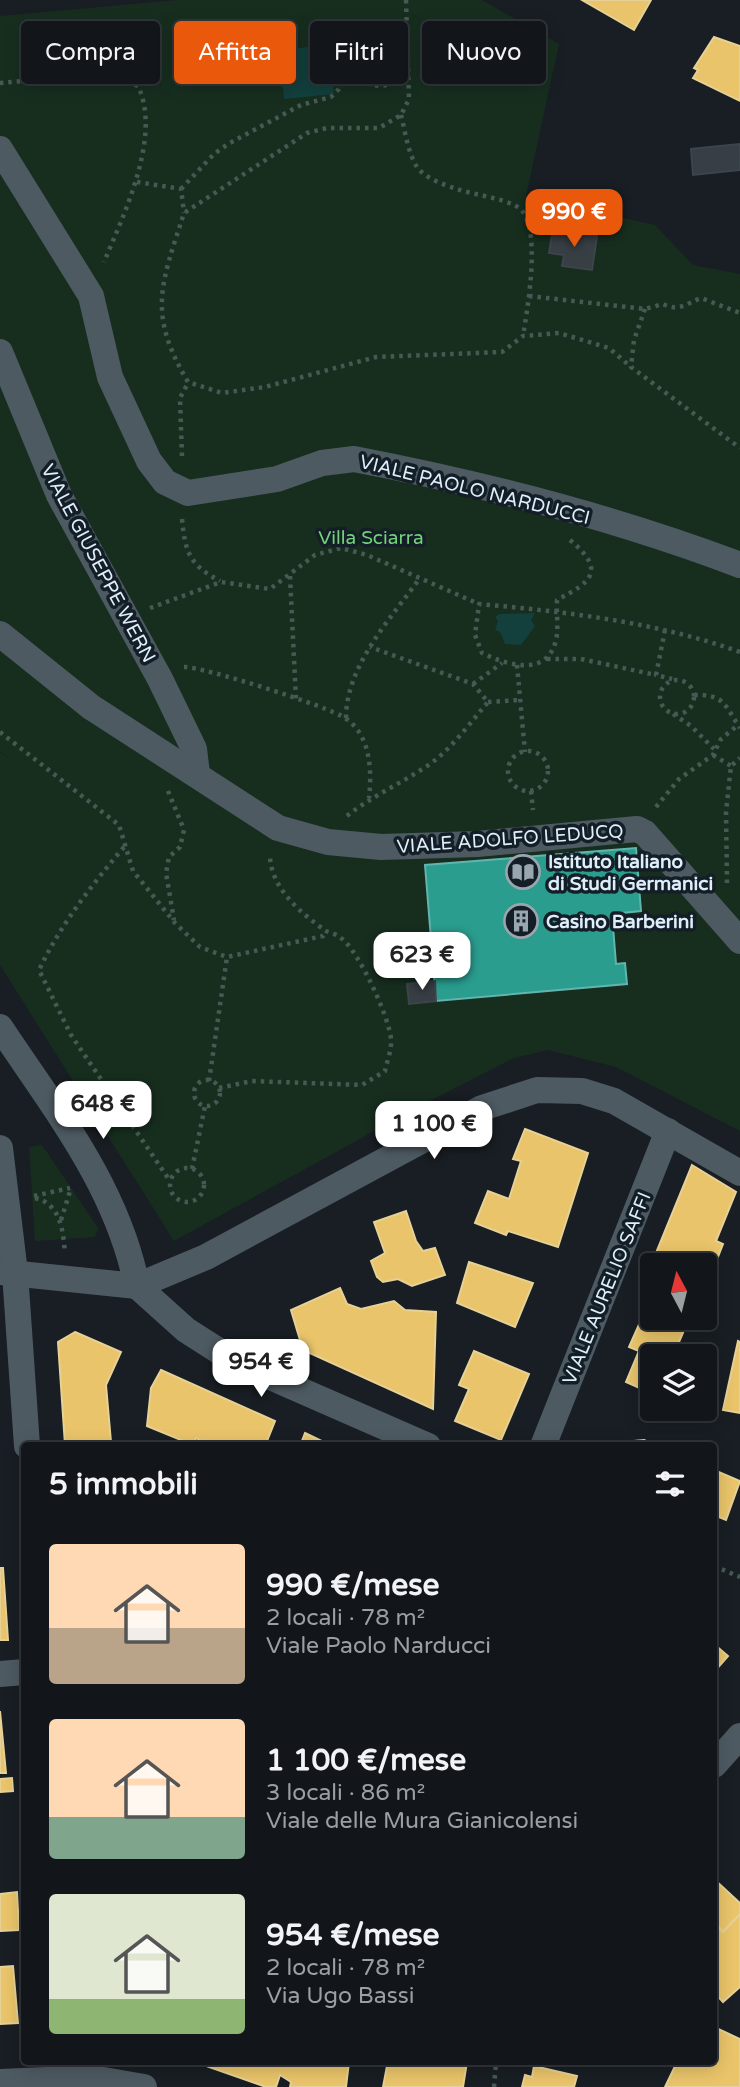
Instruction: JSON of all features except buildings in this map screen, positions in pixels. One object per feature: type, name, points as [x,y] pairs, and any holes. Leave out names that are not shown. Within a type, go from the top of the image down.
[{"type":"street","points":[[0,149],[91,296],[110,377],[149,461],[164,482],[188,493]]},
{"type":"street","name":"VIALE GIUSEPPE WERN","points":[[0,352],[59,495],[160,679],[194,749],[197,774]]},
{"type":"street","name":"VIALE PAOLO NARDUCCI","points":[[188,493],[277,479],[322,463],[354,459],[553,506],[676,541],[740,565]]},
{"type":"street","name":"VIALE ADOLFO LEDUCQ","points":[[0,634],[91,707],[278,828],[328,842],[381,848],[477,844],[637,829],[645,833],[732,931]]},
{"type":"street","points":[[0,1027],[108,1195],[125,1237],[137,1286],[186,1330],[236,1362],[419,1442]]},
{"type":"street","points":[[8,1273],[137,1286],[206,1257],[482,1108],[510,1096],[537,1090],[582,1091],[614,1101],[740,1173]]},
{"type":"street","name":"VIALE AURELIO SAFFI","points":[[545,1442],[668,1131]]},
{"type":"street","points":[[0,1148],[8,1273],[27,1442]]},
{"type":"street","points":[[0,1674],[21,1672]]},
{"type":"street","points":[[717,1762],[740,1736]]},
{"type":"street","points":[[0,2082],[66,2076],[103,2078],[144,2087]]},
{"type":"path","points":[[184,213],[307,133],[327,128],[379,128],[401,115],[409,99],[406,0]]},
{"type":"path","points":[[181,189],[214,154],[228,144],[301,106],[331,97],[339,89],[344,75],[363,84],[386,87],[410,75]]},
{"type":"path","points":[[0,83],[102,78],[120,79],[138,86],[146,114],[137,182],[91,296]]},
{"type":"path","points":[[401,115],[412,156],[426,175],[449,186],[519,207],[526,216],[531,230],[529,296],[523,336]]},
{"type":"path","points":[[137,182],[181,189]]},
{"type":"path","points":[[181,189],[184,213],[160,300],[164,336],[188,382],[222,393],[265,387],[376,357],[502,352],[523,336],[559,333],[609,348],[740,448]]},
{"type":"path","points":[[529,296],[645,309],[663,304],[672,309],[681,308],[701,298],[740,313]]},
{"type":"path","points":[[631,367],[634,340],[645,309]]},
{"type":"path","points":[[188,382],[180,398],[179,420],[188,493],[181,517],[189,555],[200,570],[221,582],[270,589],[314,555],[341,548],[480,604],[556,611],[665,630],[702,638],[740,652]]},
{"type":"path","points":[[480,604],[475,635],[482,653],[502,663],[516,665],[539,665],[547,659],[556,639],[557,600],[576,592],[593,574],[591,563],[561,533]]},
{"type":"path","points":[[289,575],[296,700]]},
{"type":"path","points":[[369,799],[371,762],[366,748],[346,718],[346,702],[370,647],[419,578]]},
{"type":"path","points":[[128,620],[159,604],[221,582]]},
{"type":"path","points":[[656,675],[665,630]]},
{"type":"path","points":[[370,647],[473,684],[488,702]]},
{"type":"path","points":[[547,659],[581,659],[688,684],[694,695],[691,706],[682,713],[666,710]]},
{"type":"path","points":[[473,684],[502,663]]},
{"type":"path","points":[[516,665],[525,752]]},
{"type":"path","points":[[160,679],[187,666],[236,678],[346,718]]},
{"type":"path","points":[[675,680],[661,689],[660,700],[666,710],[691,726],[713,752],[731,766]]},
{"type":"path","points":[[637,829],[678,779],[713,752],[739,726],[729,707],[710,695],[694,695]]},
{"type":"path","points":[[328,842],[346,817],[369,799],[427,766],[448,749],[488,702],[519,700]]},
{"type":"path","points":[[0,732],[119,825],[134,871],[175,923],[200,947],[227,957],[323,936],[327,931]]},
{"type":"path","points":[[525,752],[543,758],[548,770],[544,783],[533,790],[521,790],[509,775],[514,757],[525,752]]},
{"type":"path","points":[[167,755],[169,797],[184,830],[180,847],[169,857],[166,873],[175,923]]},
{"type":"path","points":[[732,931],[727,885],[726,812],[731,766],[740,758]]},
{"type":"path","points":[[205,1106],[195,1100],[194,1092],[200,1082],[209,1081],[219,1088],[253,1080],[362,1085],[385,1071],[391,1042],[386,1015],[356,953],[341,937],[327,931],[297,907],[274,878],[271,845],[278,828]]},
{"type":"path","points":[[124,847],[82,898],[54,939],[39,970],[71,1035],[170,1181],[175,1197],[185,1202],[196,1200],[204,1192],[204,1180],[192,1168]]},
{"type":"path","points":[[209,1081],[227,957]]},
{"type":"path","points":[[205,1106],[217,1101],[219,1088]]},
{"type":"path","points":[[192,1168],[205,1106]]},
{"type":"path","points":[[170,1181],[179,1170],[192,1168]]},
{"type":"path","points":[[69,1279],[61,1220],[47,1203],[32,1197],[71,1188]]},
{"type":"path","points":[[717,1567],[740,1577]]},
{"type":"path","points":[[494,2087],[496,2065]]},
{"type":"green space","name":"Villa Sciarra","points":[[178,0],[482,0],[519,21],[422,21],[422,84],[546,84],[546,37],[559,44],[526,196],[655,225],[693,265],[740,274],[740,1131],[616,1067],[548,1050],[514,1058],[420,1106],[174,1241],[0,965],[0,752],[8,758],[0,751],[0,16]]},
{"type":"green space","points":[[42,1145],[98,1228],[95,1237],[35,1241],[29,1147]]},
{"type":"shaded area","points":[[310,47],[310,84],[333,84],[334,94],[284,99],[283,88],[279,84],[296,84],[296,48]]},
{"type":"shaded area","points":[[535,613],[531,620],[535,626],[521,645],[505,644],[500,632],[495,630],[498,621],[495,617],[499,614]]},
{"type":"place","name":"Istituto Italiano di Studi Germanici","points":[[523,872]]},
{"type":"place","name":"Casino Barberini","points":[[521,921]]}]
